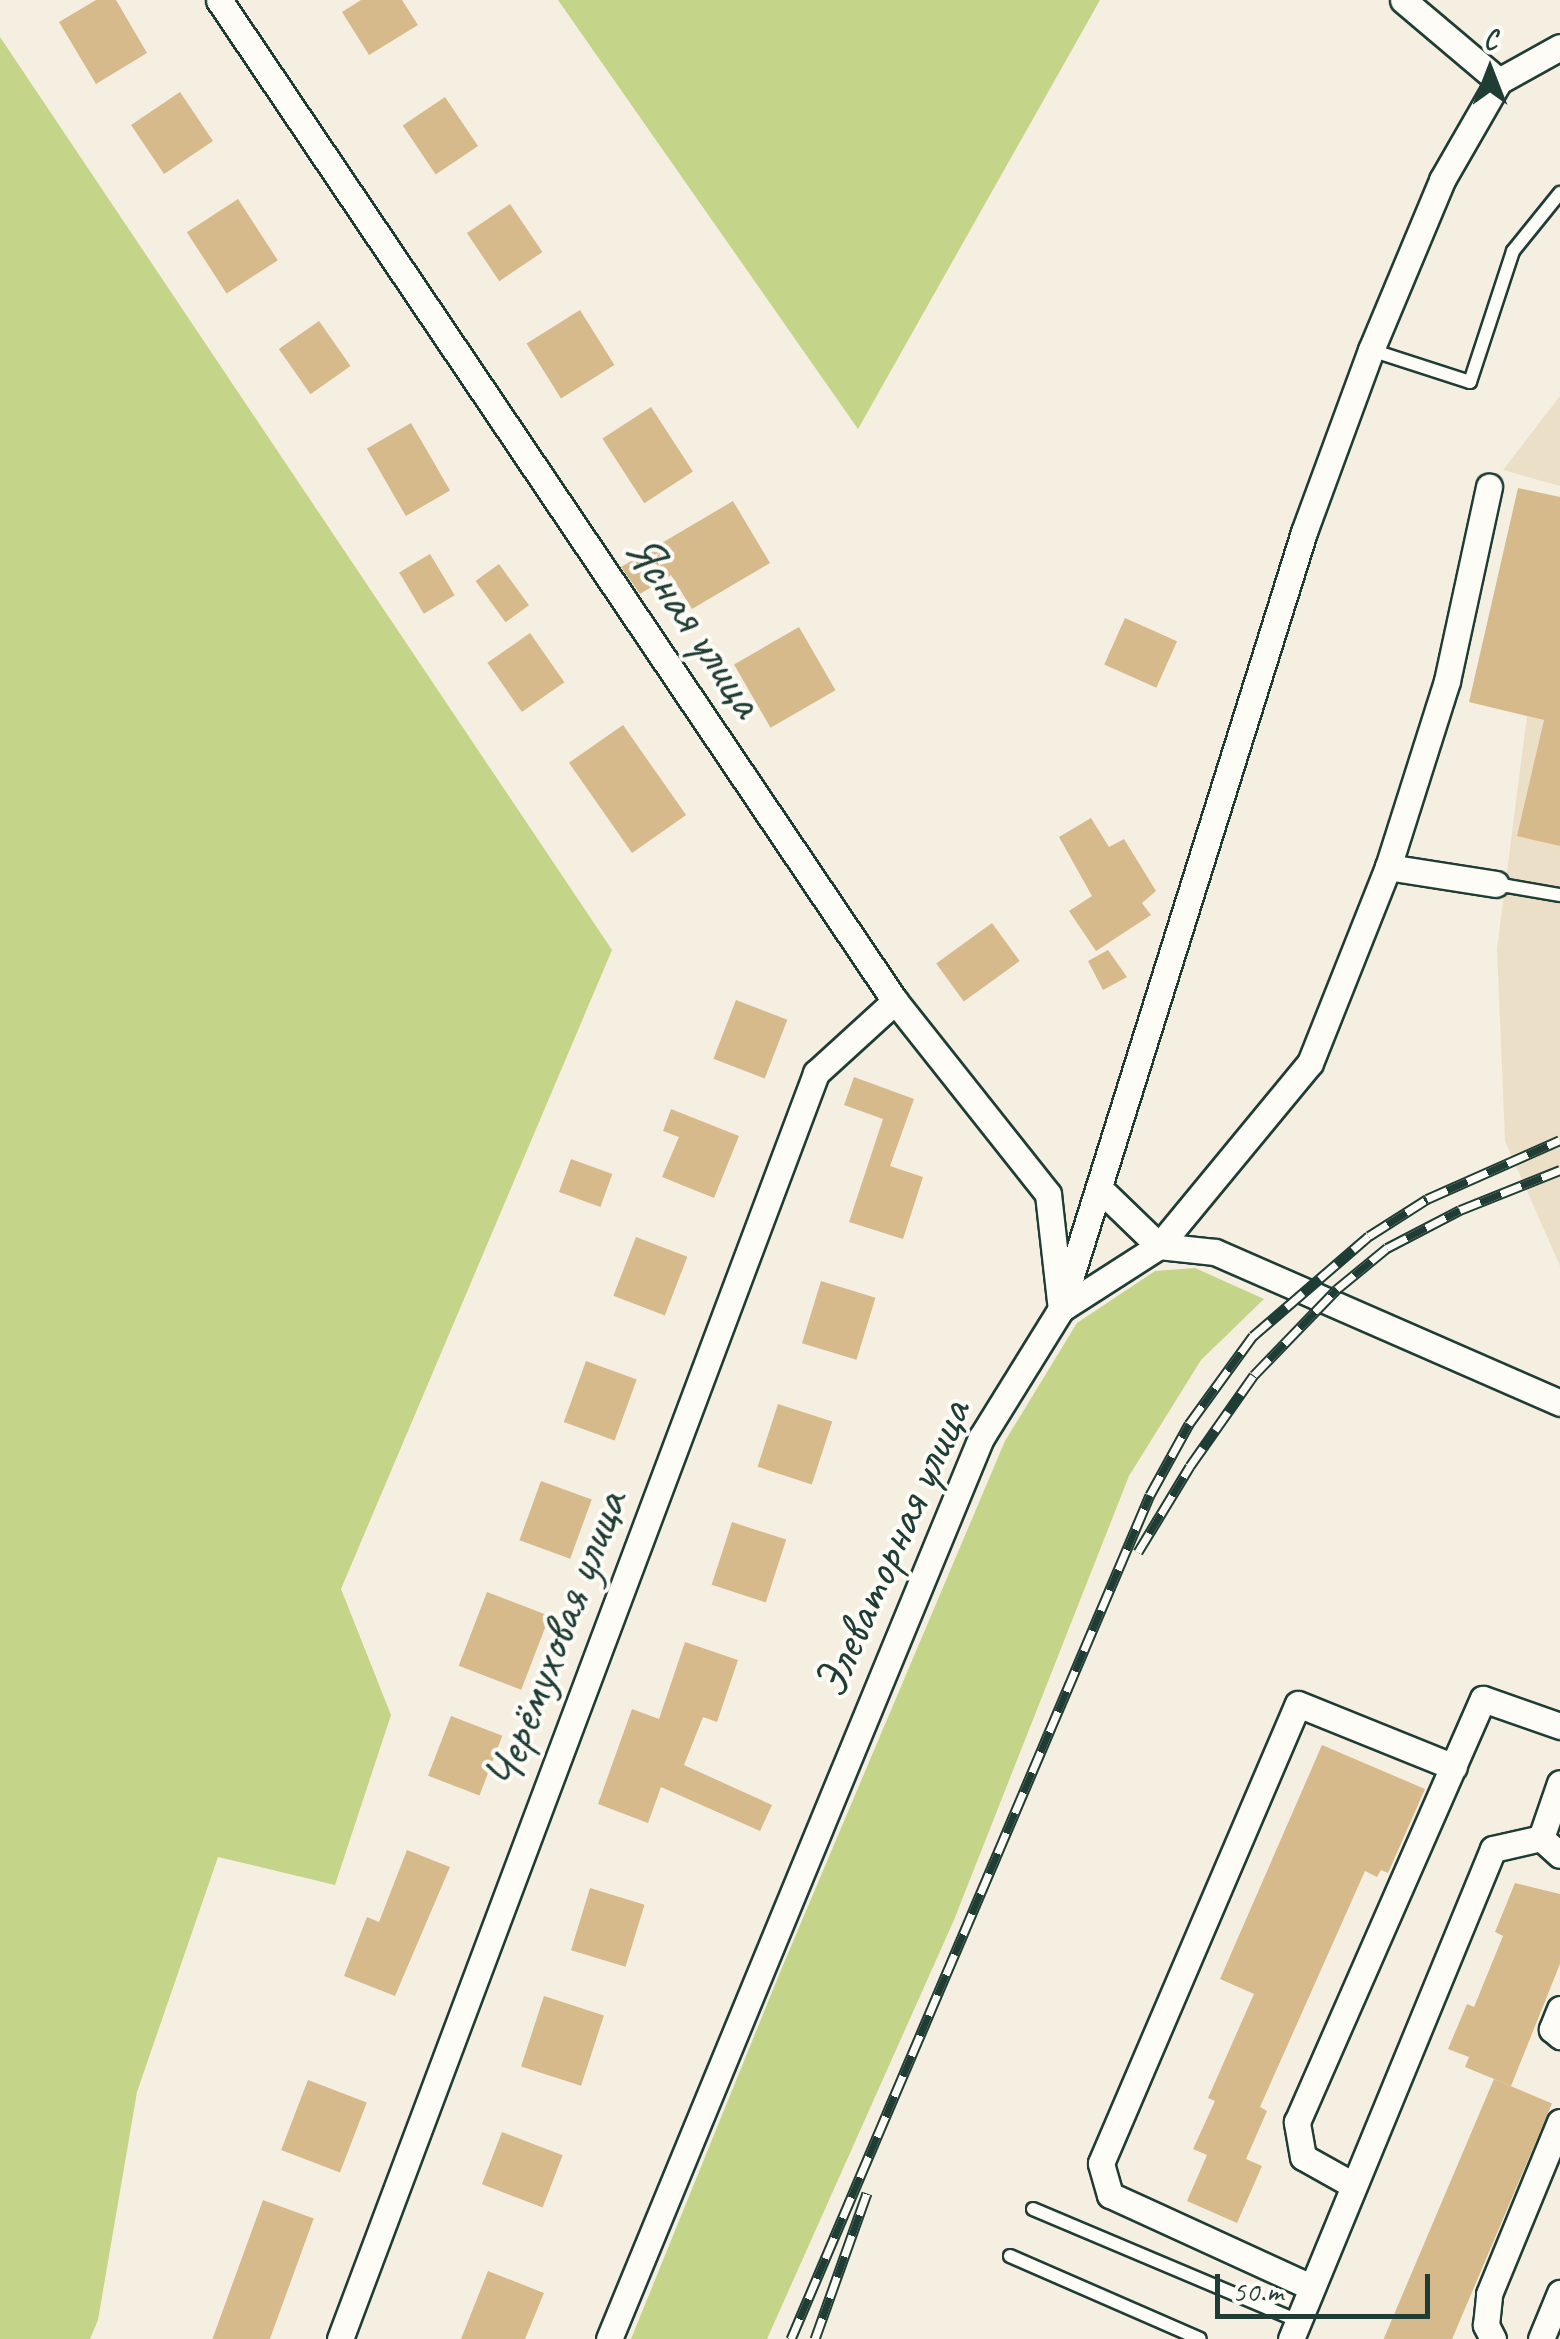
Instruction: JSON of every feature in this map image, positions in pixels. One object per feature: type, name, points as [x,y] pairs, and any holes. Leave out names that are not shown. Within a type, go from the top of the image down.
[{"type":"street","name":"Ясная улица","points":[[218,0],[895,1001],[1048,1194],[1061,1308]]},
{"type":"street","points":[[1404,0],[1499,81]]},
{"type":"street","points":[[1061,1308],[1304,532],[1371,350],[1442,180],[1499,81],[1560,47]]},
{"type":"street","name":"Элеваторная улица","points":[[608,2339],[981,1438],[1061,1308],[1160,1246],[1310,1063],[1388,867],[1447,680],[1489,486]]},
{"type":"street","points":[[1388,867],[1496,884]]},
{"type":"street","name":"Черёмуховая улица","points":[[340,2339],[816,1074],[895,1001]]},
{"type":"street","points":[[1100,1189],[1160,1246],[1215,1252],[1560,1403]]},
{"type":"street","points":[[1353,2185],[1303,2157],[1296,2122],[1483,1699],[1560,1726]]},
{"type":"street","points":[[1311,2286],[1110,2195],[1101,2162],[1298,1704],[1454,1767]]},
{"type":"street","points":[[1294,2330],[1493,1849],[1550,1847],[1560,1783]]},
{"type":"street","points":[[1560,2008],[1552,2029],[1560,2036]]},
{"type":"street","points":[[1493,2339],[1486,2325],[1489,2294],[1560,2122]]},
{"type":"street","points":[[1541,2339],[1560,2293]]},
{"type":"lane","points":[[1371,350],[1470,382],[1512,251],[1560,193]]},
{"type":"lane","points":[[1496,884],[1560,895]]},
{"type":"lane","points":[[1034,2209],[1294,2330]]},
{"type":"lane","points":[[1010,2256],[1200,2339]]},
{"type":"shaded area","points":[[1560,396],[1560,486],[1503,470]]},
{"type":"shaded area","points":[[1527,716],[1560,724],[1560,1266],[1505,1141],[1497,949]]},
{"type":"green space","points":[[558,0],[1100,0],[858,429]]},
{"type":"green space","points":[[0,37],[612,950],[341,1589],[391,1715],[335,1885],[218,1857],[137,2092],[98,2320],[90,2339],[0,2339]]},
{"type":"green space","points":[[1195,1268],[1264,1299],[1201,1360],[1129,1476],[954,1920],[767,2339],[631,2339],[781,1970],[1005,1441],[1077,1323],[1155,1271]]},
{"type":"building","points":[[96,0],[116,0],[147,53],[96,84],[59,22]]},
{"type":"building","points":[[361,0],[402,0],[418,25],[369,55],[342,12]]},
{"type":"building","points":[[180,92],[213,141],[164,174],[131,125]]},
{"type":"building","points":[[445,97],[478,146],[436,174],[403,126]]},
{"type":"building","points":[[238,199],[278,260],[227,293],[187,232]]},
{"type":"building","points":[[510,204],[542,252],[499,281],[467,233]]},
{"type":"building","points":[[580,310],[614,365],[561,399],[527,343]]},
{"type":"building","points":[[319,321],[351,366],[310,394],[279,349]]},
{"type":"building","points":[[651,407],[693,472],[644,503],[602,439]]},
{"type":"building","points":[[411,423],[450,491],[406,516],[367,449]]},
{"type":"building","points":[[1518,488],[1560,497],[1560,846],[1517,836],[1544,720],[1469,702]]},
{"type":"building","points":[[733,501],[770,563],[692,609],[671,575],[640,594],[621,567]]},
{"type":"building","points":[[430,554],[455,595],[424,614],[399,573]]},
{"type":"building","points":[[499,564],[529,605],[506,622],[476,581]]},
{"type":"building","points":[[1125,618],[1177,641],[1156,688],[1104,665]]},
{"type":"building","points":[[799,627],[836,690],[771,728],[734,664]]},
{"type":"building","points":[[530,633],[564,682],[522,712],[487,663]]},
{"type":"building","points":[[623,725],[686,815],[632,853],[569,763]]},
{"type":"building","points":[[1091,818],[1109,847],[1124,839],[1156,891],[1142,903],[1151,915],[1096,951],[1069,911],[1092,896],[1059,837]]},
{"type":"building","points":[[992,923],[1020,961],[964,1002],[936,964]]},
{"type":"building","points":[[1108,950],[1127,977],[1103,990],[1088,961]]},
{"type":"building","points":[[736,1000],[787,1020],[765,1079],[713,1059]]},
{"type":"building","points":[[854,1077],[914,1099],[890,1166],[923,1177],[903,1239],[849,1222],[883,1119],[844,1105]]},
{"type":"building","points":[[671,1109],[739,1136],[714,1198],[662,1177],[679,1137],[663,1131]]},
{"type":"building","points":[[571,1159],[612,1174],[600,1207],[559,1192]]},
{"type":"building","points":[[636,1237],[687,1257],[665,1316],[613,1296]]},
{"type":"building","points":[[821,1281],[876,1298],[857,1360],[802,1343]]},
{"type":"building","points":[[586,1361],[637,1379],[615,1441],[564,1422]]},
{"type":"building","points":[[778,1404],[832,1422],[812,1484],[758,1467]]},
{"type":"building","points":[[541,1481],[592,1499],[570,1559],[519,1540]]},
{"type":"building","points":[[732,1522],[786,1540],[766,1602],[712,1585]]},
{"type":"building","points":[[487,1592],[550,1616],[521,1690],[459,1666]]},
{"type":"building","points":[[685,1642],[738,1660],[717,1722],[703,1717],[684,1765],[772,1805],[760,1831],[661,1787],[648,1823],[598,1804],[632,1709],[659,1719]]},
{"type":"building","points":[[451,1716],[502,1736],[479,1795],[428,1776]]},
{"type":"building","points":[[1322,1745],[1425,1789],[1388,1873],[1381,1870],[1377,1877],[1365,1871],[1260,2107],[1267,2111],[1246,2159],[1262,2166],[1237,2223],[1187,2201],[1207,2155],[1193,2149],[1215,2101],[1208,2098],[1254,1994],[1220,1979]]},
{"type":"building","points":[[407,1850],[450,1867],[395,1996],[344,1976],[367,1917],[379,1922]]},
{"type":"building","points":[[1515,1883],[1560,1894],[1560,1964],[1511,2086],[1465,2067],[1469,2057],[1448,2049],[1467,2004],[1474,2007],[1503,1936],[1495,1932]]},
{"type":"building","points":[[590,1888],[645,1905],[626,1967],[571,1950]]},
{"type":"building","points":[[544,1996],[604,2015],[581,2086],[521,2066]]},
{"type":"building","points":[[1494,2079],[1552,2104],[1452,2339],[1384,2339]]},
{"type":"building","points":[[308,2080],[367,2103],[340,2173],[281,2150]]},
{"type":"building","points":[[502,2132],[563,2155],[543,2208],[482,2184]]},
{"type":"building","points":[[263,2200],[314,2218],[270,2339],[212,2339]]},
{"type":"building","points":[[488,2271],[544,2293],[525,2339],[461,2339]]},
{"type":"railway","points":[[791,2339],[1150,1495],[1189,1424],[1253,1336],[1369,1236],[1427,1199],[1560,1140]]},
{"type":"railway","points":[[1138,1552],[1190,1466],[1254,1375],[1337,1289],[1387,1248],[1460,1210],[1560,1170]]},
{"type":"railway","points":[[815,2339],[867,2193]]}]
